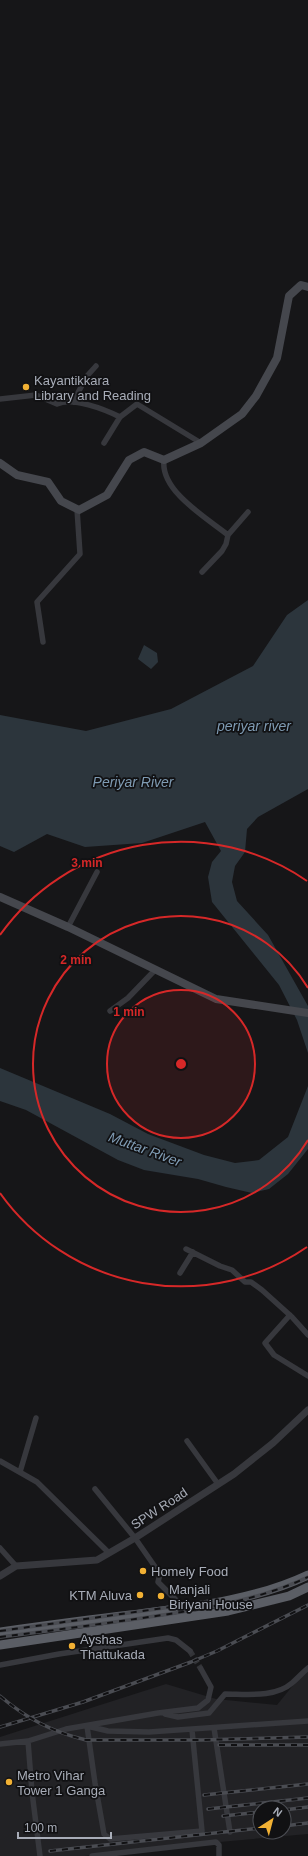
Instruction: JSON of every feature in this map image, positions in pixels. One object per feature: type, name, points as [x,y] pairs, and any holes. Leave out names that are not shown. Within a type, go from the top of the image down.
[{"type":"highway","points":[[0,1632],[184,1608],[264,1592],[291,1583],[308,1575]]},
{"type":"highway","points":[[0,1645],[228,1611],[289,1596],[308,1587]]},
{"type":"main road","points":[[0,463],[17,475],[48,482],[61,501],[80,510],[107,495],[129,460],[144,452],[164,460],[201,443],[242,414],[256,396],[276,358],[289,296],[301,285],[308,287]]},
{"type":"main road","points":[[0,897],[68,927],[216,999],[308,1013]]},
{"type":"street","points":[[73,402],[87,376],[96,366]]},
{"type":"street","points":[[0,399],[36,395],[57,404],[64,401],[73,402],[94,407],[120,417]]},
{"type":"street","points":[[104,443],[120,417],[138,404],[201,443]]},
{"type":"street","points":[[164,460],[163,467],[165,476],[181,498],[228,535]]},
{"type":"street","points":[[44,642],[37,602],[80,554],[78,509]]},
{"type":"street","points":[[202,572],[222,551],[226,544],[228,535],[248,512]]},
{"type":"street","points":[[68,927],[97,872]]},
{"type":"street","points":[[110,1011],[128,998],[155,970]]},
{"type":"street","points":[[186,1249],[220,1266],[232,1270],[244,1282],[251,1282],[257,1286],[290,1315],[308,1335]]},
{"type":"street","points":[[180,1273],[192,1252]]},
{"type":"street","points":[[290,1315],[265,1343],[274,1355],[308,1376]]},
{"type":"street","name":"SPW Road","points":[[0,1576],[16,1566],[97,1560],[135,1538],[218,1484],[273,1443],[308,1410]]},
{"type":"street","points":[[20,1472],[36,1418]]},
{"type":"street","points":[[187,1441],[218,1484]]},
{"type":"street","points":[[0,1461],[37,1482],[109,1553]]},
{"type":"street","points":[[95,1489],[135,1538],[160,1574],[158,1582],[184,1608]]},
{"type":"street","points":[[0,1548],[16,1566]]},
{"type":"street","points":[[0,1665],[58,1654],[168,1638],[176,1640],[190,1651]]},
{"type":"street","points":[[158,1713],[178,1717],[209,1713],[225,1694],[269,1693],[282,1689],[292,1683],[308,1668]]},
{"type":"street","points":[[0,1744],[28,1741],[66,1729],[158,1713],[198,1708],[208,1700],[210,1687],[201,1669]]},
{"type":"street","points":[[87,1726],[108,1731],[149,1732],[308,1721]]},
{"type":"street","points":[[87,1726],[94,1783],[104,1834],[110,1839],[202,1831],[192,1730]]},
{"type":"street","points":[[214,1728],[230,1832]]},
{"type":"street","points":[[28,1741],[32,1792],[40,1856]]},
{"type":"street","points":[[92,1856],[216,1842],[218,1845],[219,1856]]},
{"type":"shaded area","points":[[308,1670],[308,1834],[292,1835],[292,1800],[252,1800],[252,1839],[130,1850],[85,1856],[0,1856],[0,1737],[166,1684],[216,1699],[277,1705],[303,1673]]},
{"type":"water","points":[[308,600],[308,789],[258,817],[247,829],[245,852],[235,866],[232,882],[237,901],[268,935],[308,1006],[308,1053],[297,1020],[279,985],[212,902],[208,877],[212,862],[221,851],[205,822],[142,843],[85,847],[47,834],[14,852],[0,846],[0,715],[86,731],[171,709],[253,666],[287,615]]},
{"type":"water","points":[[144,645],[157,653],[158,662],[151,669],[138,659]]},
{"type":"water","name":"Muttar River","points":[[0,1068],[110,1114],[148,1134],[204,1155],[235,1163],[259,1160],[288,1137],[308,1086],[308,1149],[288,1174],[269,1189],[252,1193],[198,1179],[144,1170],[118,1160],[26,1110],[0,1101]]},
{"type":"tunnel","points":[[190,1651],[201,1669]]},
{"type":"railway","points":[[0,1637],[124,1621],[227,1604],[268,1592],[308,1577]]},
{"type":"railway","points":[[0,1631],[185,1605]]},
{"type":"railway","points":[[0,1727],[83,1702],[191,1662],[217,1651],[308,1605]]},
{"type":"railway","points":[[0,1696],[20,1711],[40,1723],[62,1733],[86,1740],[202,1740],[308,1737]]},
{"type":"railway","points":[[219,1745],[308,1745]]},
{"type":"railway","points":[[204,1795],[308,1784]]},
{"type":"railway","points":[[208,1809],[308,1798]]},
{"type":"railway","points":[[292,1809],[308,1807]]},
{"type":"railway","points":[[223,1816],[252,1813]]},
{"type":"railway","points":[[292,1825],[308,1823]]},
{"type":"railway","points":[[50,1851],[252,1829]]},
{"type":"place","name":"Kayantikkara Library and Reading","points":[[26,387]]},
{"type":"place","name":"Homely Food","points":[[143,1571]]},
{"type":"place","name":"KTM Aluva","points":[[140,1595]]},
{"type":"place","name":"Manjali Biriyani House","points":[[161,1596]]},
{"type":"place","name":"Ayshas Thattukada","points":[[72,1646]]},
{"type":"place","name":"Metro Vihar Tower 1 Ganga","points":[[9,1782]]},
{"type":"water label","name":"periyar river","points":[[254,726]]},
{"type":"water label","name":"Periyar River","points":[[133,782]]}]
